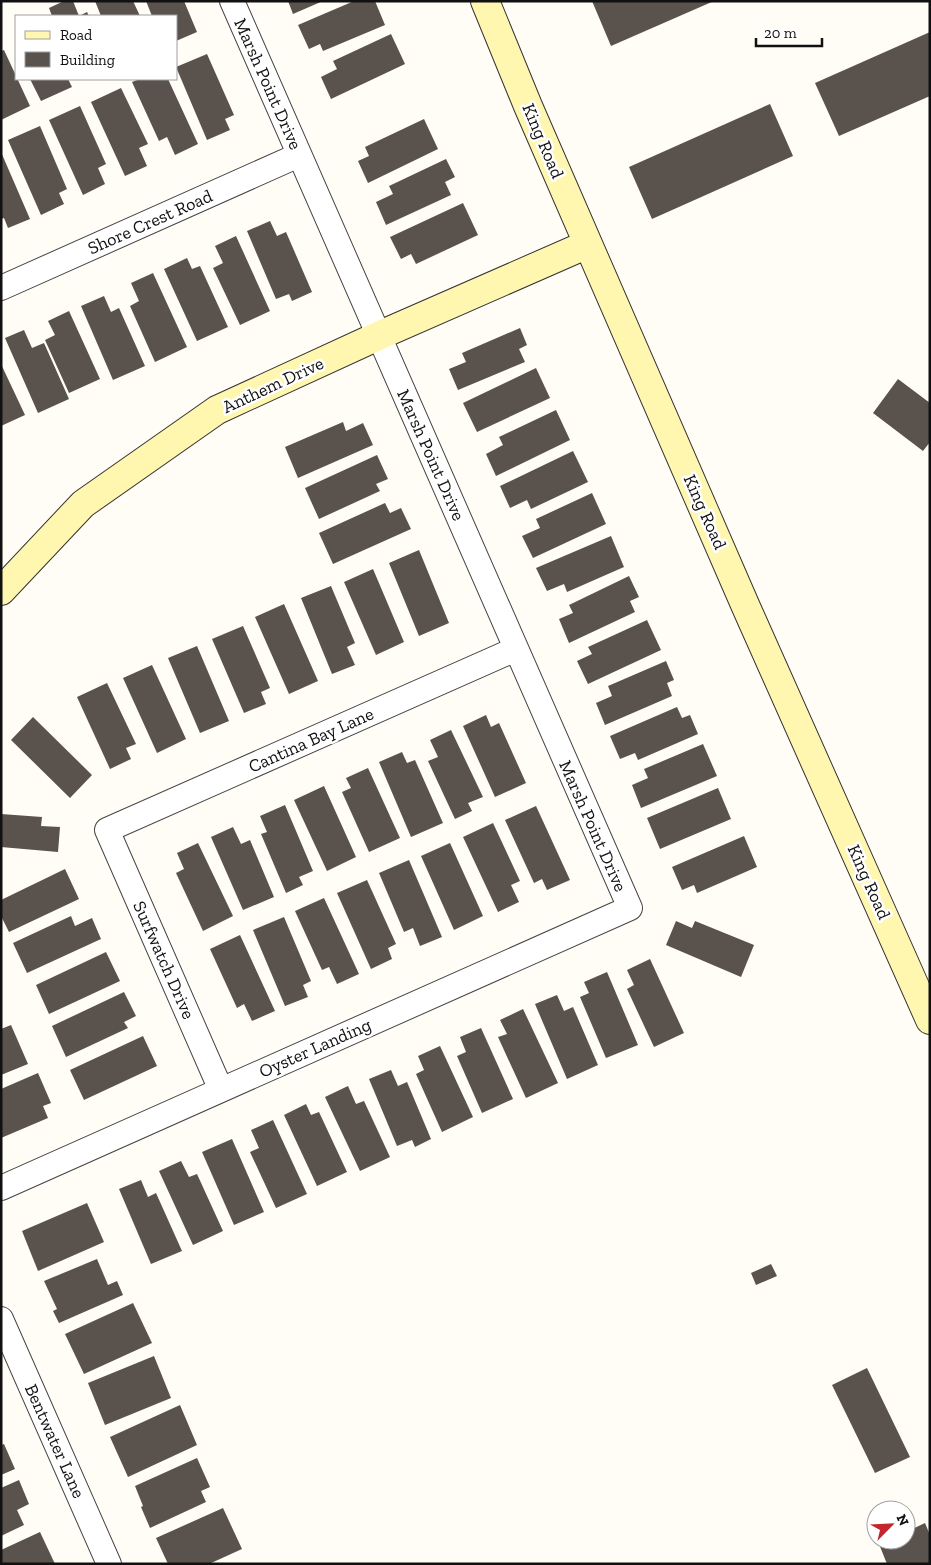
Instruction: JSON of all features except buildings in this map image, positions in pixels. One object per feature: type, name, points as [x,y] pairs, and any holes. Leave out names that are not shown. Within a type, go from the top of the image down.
[{"type":"street","name":"Marsh Point Drive","points":[[232,1],[630,908]]},
{"type":"street","name":"King Road","points":[[485,1],[588,244],[930,1020]]},
{"type":"street","name":"Shore Crest Road","points":[[1,288],[299,155]]},
{"type":"street","name":"Anthem Drive","points":[[1,591],[83,504],[217,410],[378,336],[588,244]]},
{"type":"street","name":"Cantina Bay Lane","points":[[106,830],[516,649]]},
{"type":"street","name":"Surfwatch Drive","points":[[106,830],[221,1090]]},
{"type":"street","name":"Oyster Landing","points":[[1,1188],[630,908]]},
{"type":"street","name":"Bentwater Lane","points":[[1,1318],[109,1564]]}]
